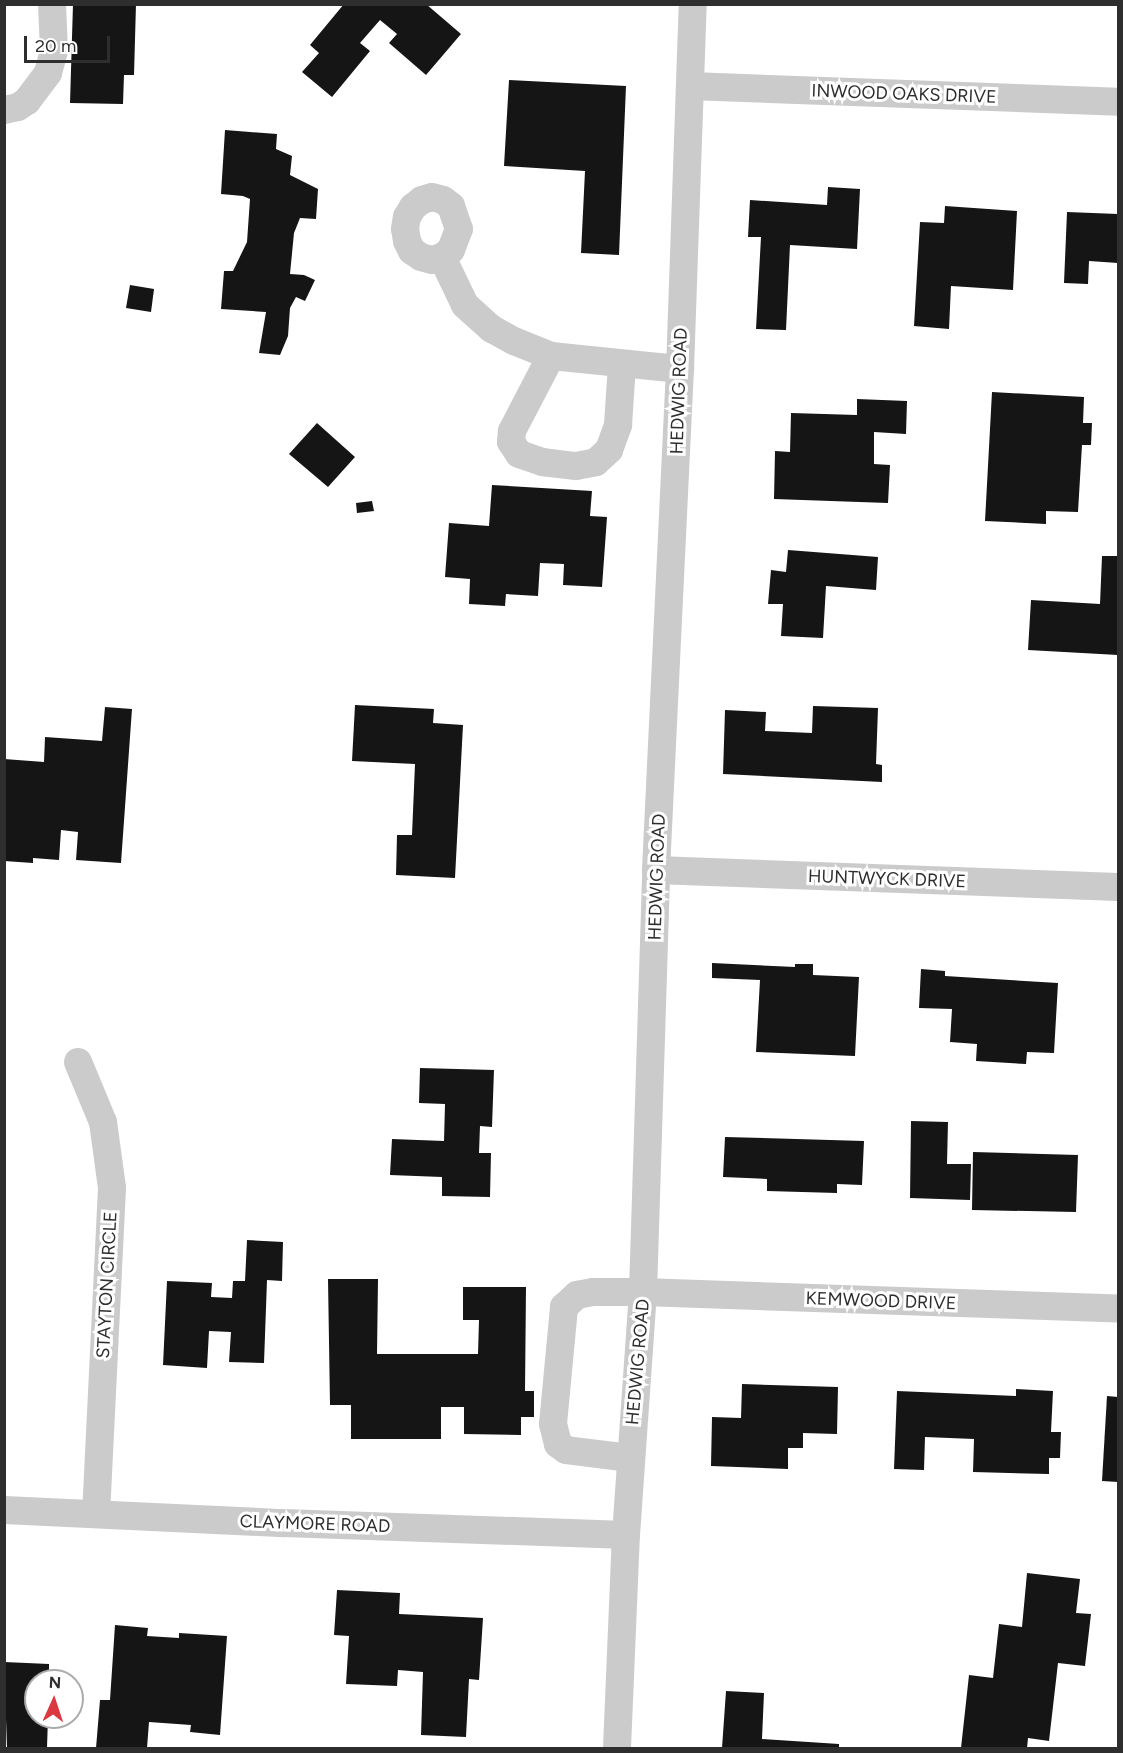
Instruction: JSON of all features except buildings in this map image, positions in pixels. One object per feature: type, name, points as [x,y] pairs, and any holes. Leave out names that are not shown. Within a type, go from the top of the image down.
[{"type":"street","points":[[4,110],[18,107],[27,101],[48,73],[54,50],[52,4]]},
{"type":"street","name":"HEDWIG ROAD","points":[[617,1749],[630,1458],[643,1292],[656,870],[680,369],[693,4]]},
{"type":"street","name":"INWOOD OAKS DRIVE","points":[[690,86],[1119,102]]},
{"type":"street","points":[[442,257],[465,305],[492,329],[551,357],[680,369]]},
{"type":"street","points":[[551,357],[512,431],[511,442],[519,454],[542,462],[576,466],[596,462],[609,450],[618,425],[622,364]]},
{"type":"street","name":"HUNTWYCK DRIVE","points":[[656,870],[1119,887]]},
{"type":"street","name":"STAYTON CIRCLE","points":[[78,1062],[103,1122],[112,1188],[96,1514]]},
{"type":"street","name":"KEMWOOD DRIVE","points":[[630,1458],[566,1450],[558,1444],[553,1424],[564,1308],[576,1295],[593,1292],[643,1292],[1119,1309]]},
{"type":"street","name":"CLAYMORE ROAD","points":[[4,1510],[273,1523],[626,1535]]}]
